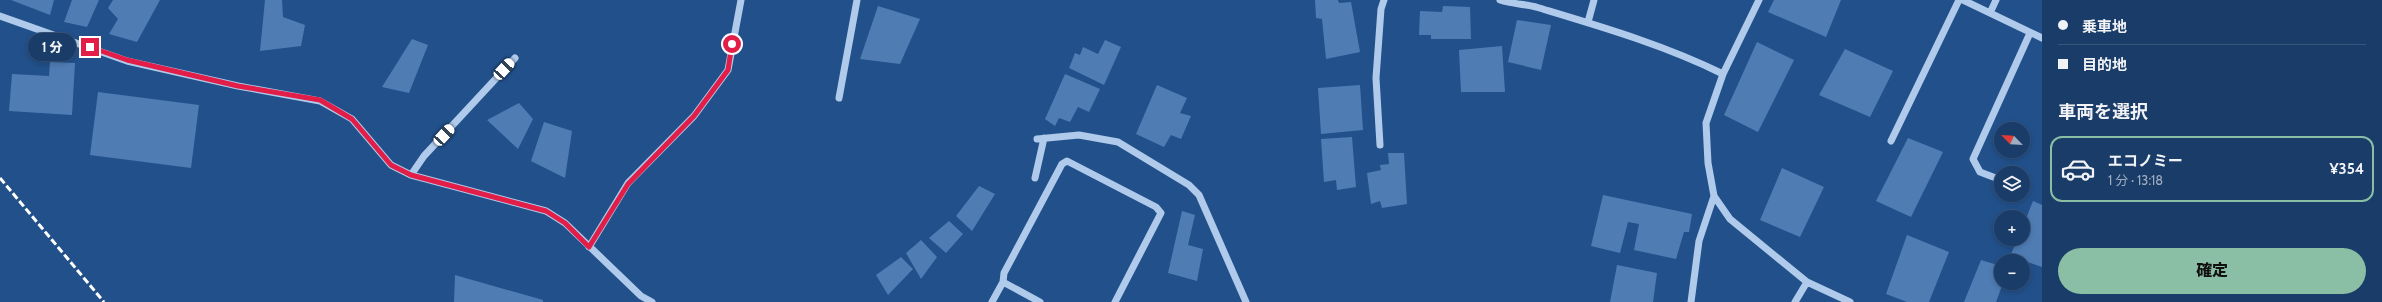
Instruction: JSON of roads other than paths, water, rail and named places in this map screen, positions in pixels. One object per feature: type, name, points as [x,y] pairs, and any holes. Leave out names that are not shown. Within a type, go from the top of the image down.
[{"type":"street","points":[[589,247],[628,184],[694,116],[728,70],[741,0]]},
{"type":"street","points":[[839,98],[857,0]]},
{"type":"street","points":[[1380,145],[1376,78],[1381,9],[1384,0]]},
{"type":"street","points":[[1500,0],[1529,5],[1588,22],[1700,62],[1723,74]]},
{"type":"street","points":[[1588,22],[1594,0]]},
{"type":"street","points":[[1759,0],[1723,74],[1706,122],[1708,163],[1714,196],[1730,219],[1807,282],[1850,302]]},
{"type":"street","points":[[1891,141],[1960,0]]},
{"type":"street","points":[[1963,0],[2042,38]]},
{"type":"street","points":[[1990,13],[1996,0]]},
{"type":"street","points":[[0,16],[127,60],[238,86],[320,100],[352,119],[391,165],[411,175],[546,211],[565,223],[641,296],[652,302]]},
{"type":"street","points":[[1994,177],[1980,172],[1973,159],[2030,33]]},
{"type":"street","points":[[411,175],[424,156],[514,58]]},
{"type":"street","points":[[1037,139],[1079,135],[1118,142],[1189,185],[1199,195],[1246,302]]},
{"type":"street","points":[[1035,178],[1044,138]]},
{"type":"street","points":[[992,302],[1002,282],[1004,273],[1062,164],[1067,161],[1156,207],[1161,213],[1115,302]]},
{"type":"street","points":[[1690,302],[1699,241],[1714,196]]},
{"type":"street","points":[[1002,282],[1040,302]]},
{"type":"street","points":[[1795,302],[1807,282]]},
{"type":"railway","points":[[0,178],[104,302]]}]
